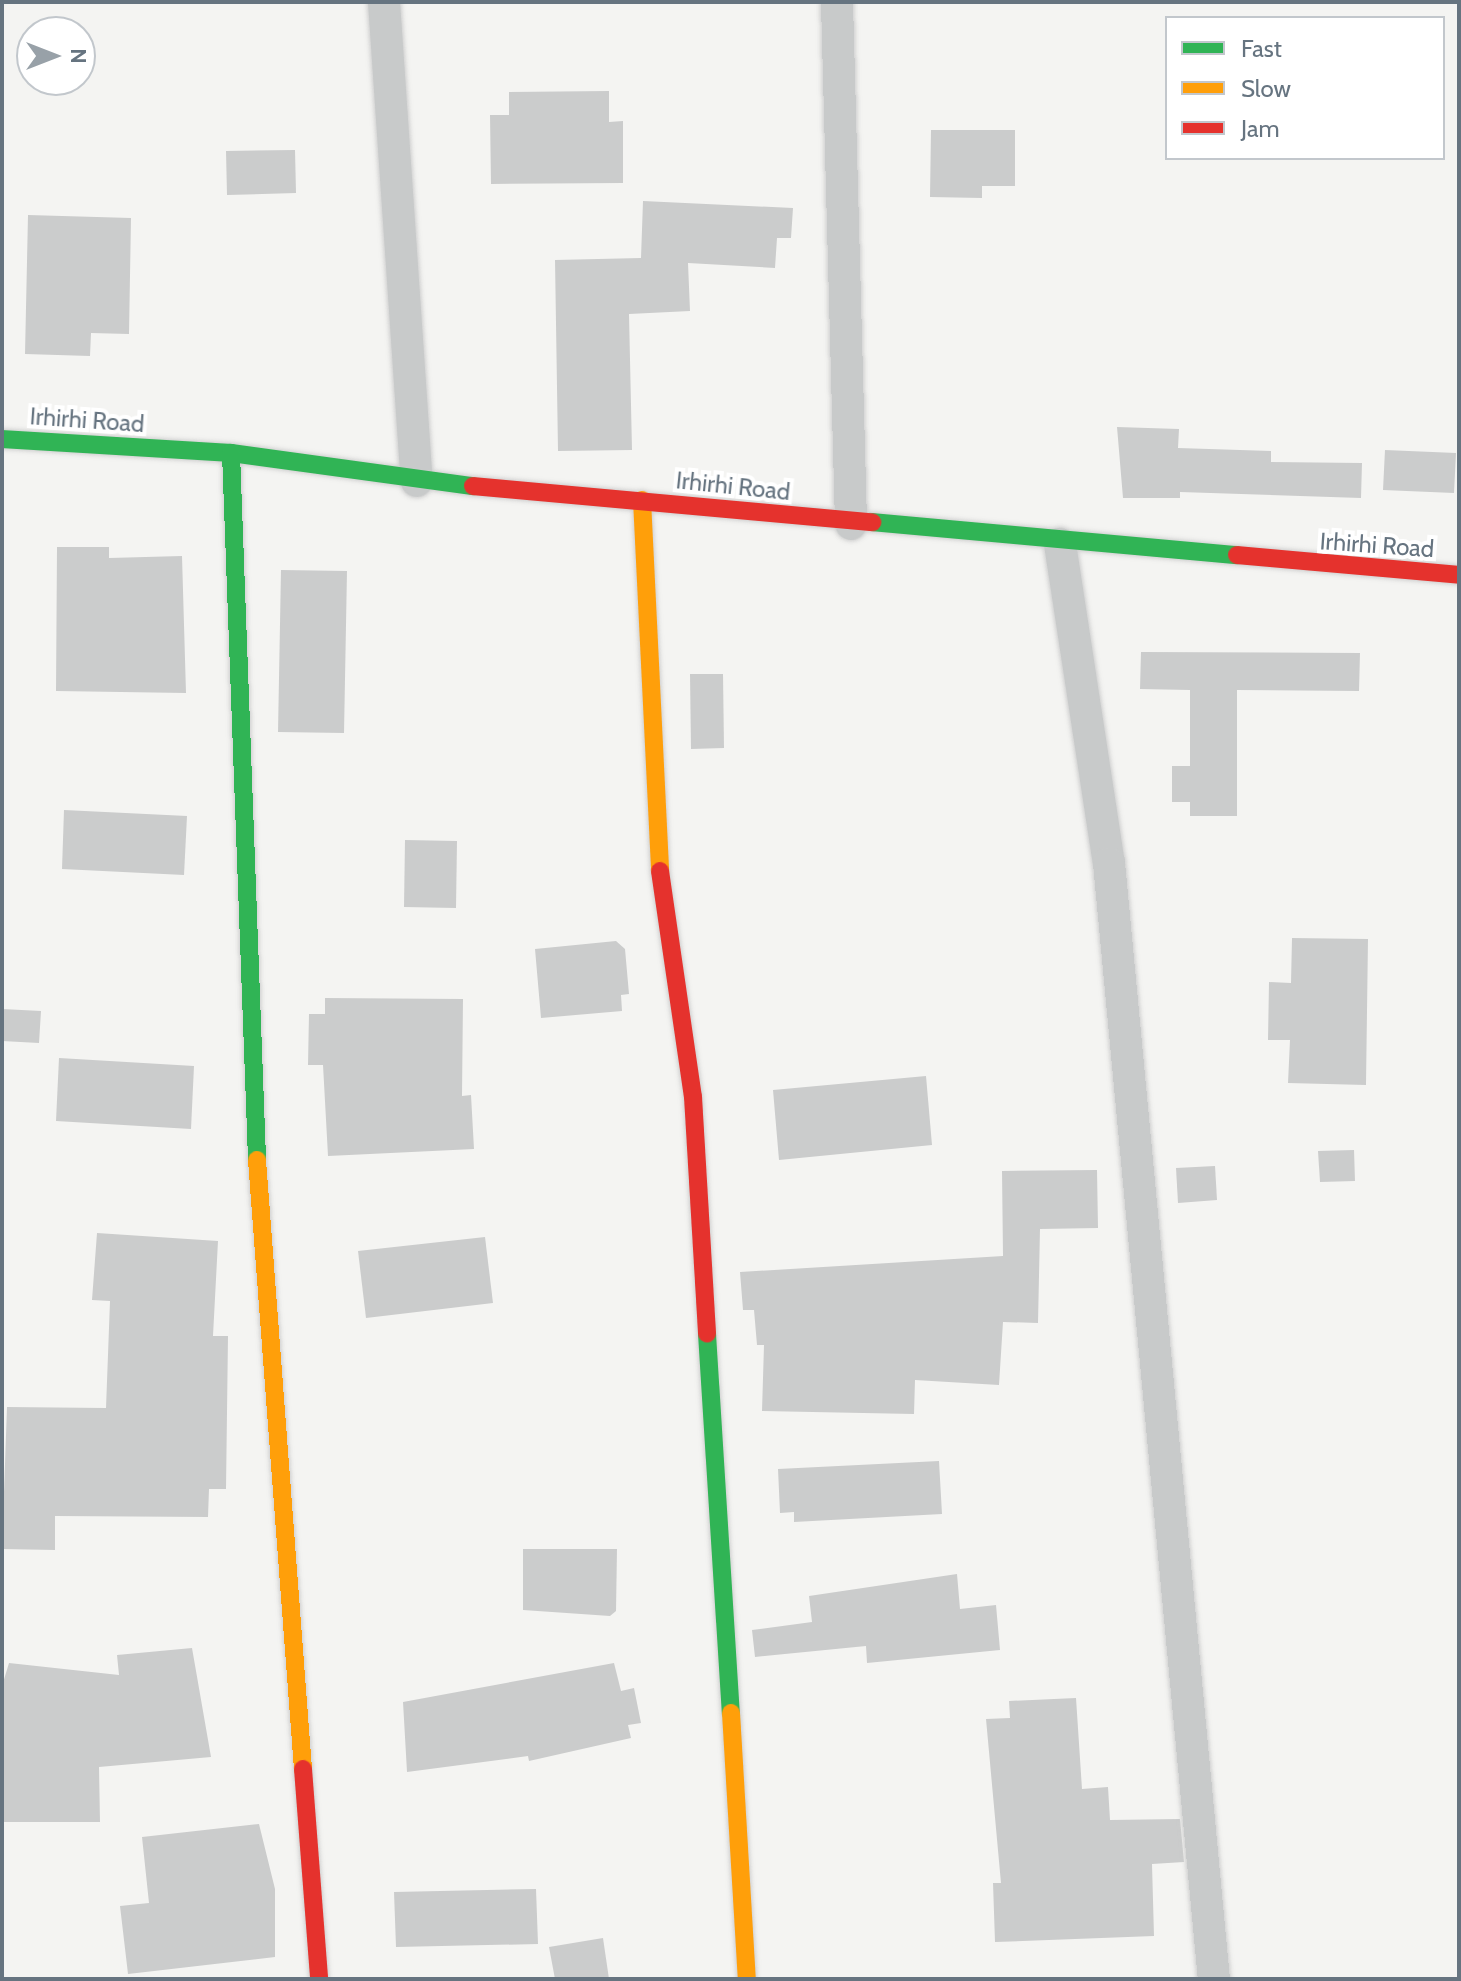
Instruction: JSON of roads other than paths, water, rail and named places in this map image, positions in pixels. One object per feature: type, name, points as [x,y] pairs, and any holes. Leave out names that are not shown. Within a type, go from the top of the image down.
[{"type":"street","points":[[384,2],[417,481]]},
{"type":"street","points":[[837,2],[851,524]]},
{"type":"street","name":"Irhirhi Road","points":[[2,439],[231,453],[417,481],[642,500],[1060,544],[1459,575]]},
{"type":"street","points":[[231,453],[255,1138],[319,1979]]},
{"type":"street","points":[[642,500],[658,854],[693,1097],[747,1979]]},
{"type":"street","points":[[1060,544],[1109,863],[1214,1979]]}]
